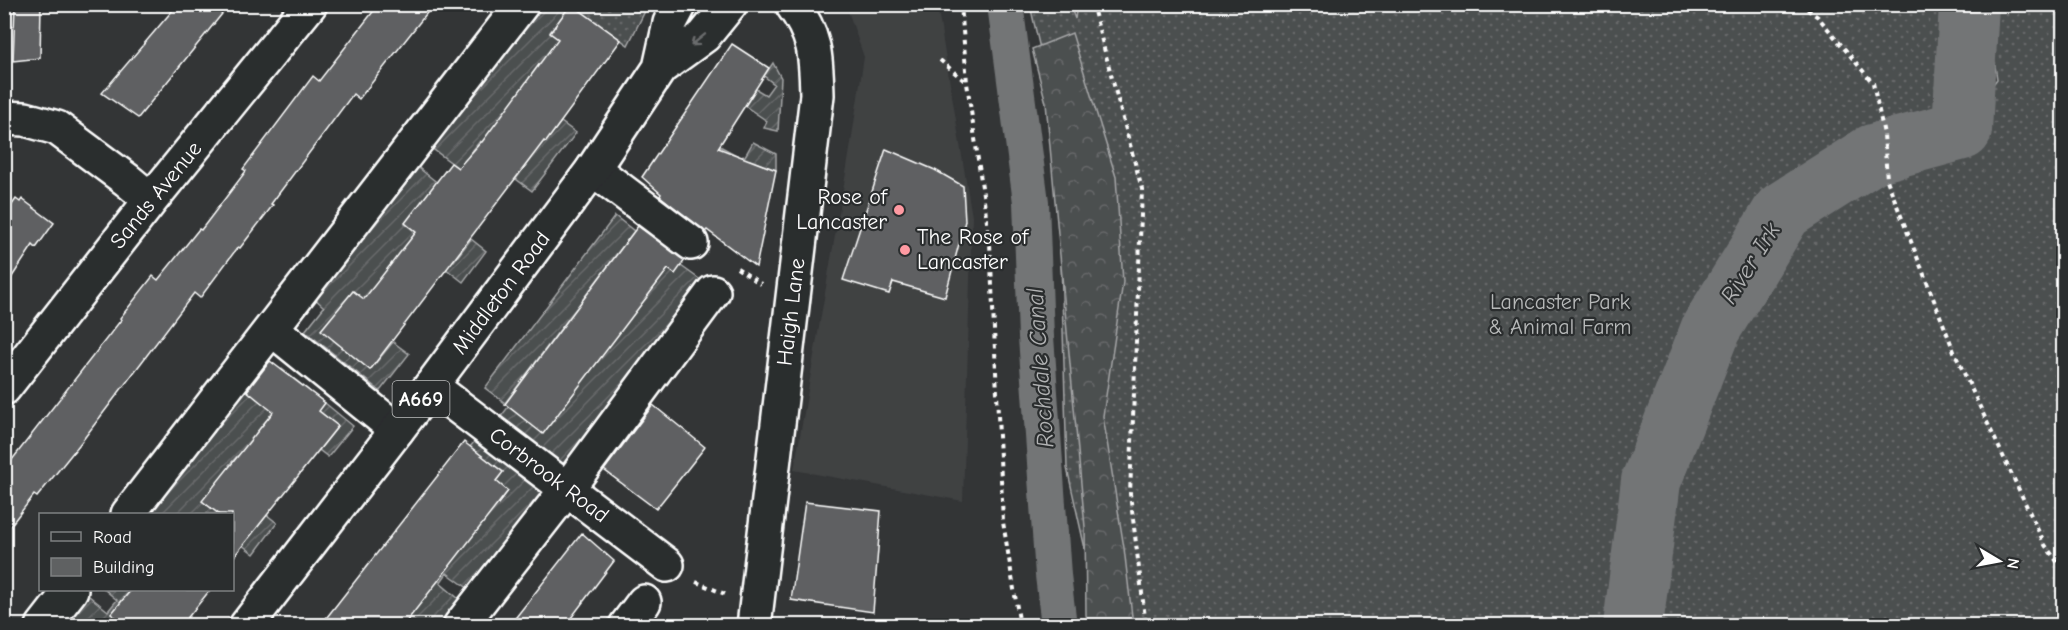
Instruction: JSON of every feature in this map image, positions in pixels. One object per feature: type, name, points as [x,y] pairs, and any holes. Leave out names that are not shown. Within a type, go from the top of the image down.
[{"type":"main road","name":"Sands Avenue","points":[[4,388],[151,200],[310,4]]},
{"type":"main road","points":[[130,513],[522,4]]},
{"type":"main road","name":"Middleton Road","points":[[660,68],[670,22],[680,4]]},
{"type":"main road","name":"Middleton Road","points":[[246,626],[431,386],[593,170],[660,68],[704,36],[730,4]]},
{"type":"main road","name":"Haigh Lane","points":[[756,612],[817,95],[816,55],[805,24],[792,4]]},
{"type":"main road","points":[[4,118],[25,119],[57,129],[151,200]]},
{"type":"main road","points":[[593,170],[691,243]]},
{"type":"main road","points":[[460,626],[567,489],[713,292]]},
{"type":"main road","points":[[272,329],[397,430]]},
{"type":"main road","name":"Corbrook Road","points":[[431,386],[667,565]]},
{"type":"main road","points":[[43,626],[70,591]]},
{"type":"path","points":[[961,4],[967,82],[990,243],[1003,522],[1020,626]]},
{"type":"path","points":[[1092,4],[1142,189],[1130,494],[1146,626]]},
{"type":"path","points":[[1800,4],[1818,18],[1873,83],[1884,134],[1887,180],[1955,354],[2045,545],[2064,571]]},
{"type":"path","points":[[940,60],[967,82]]},
{"type":"path","points":[[667,565],[693,581],[724,594],[756,612]]},
{"type":"shaded area","points":[[846,5],[937,5],[972,217],[963,501],[794,470],[864,57]]},
{"type":"green space","name":"Lancaster Park & Animal Farm","points":[[1077,4],[1960,5],[1962,9],[1956,66],[1994,83],[1997,79],[1986,5],[2063,5],[2063,625],[1102,625],[1067,468],[1057,123],[1030,5],[1070,5],[1075,19]]},
{"type":"green space","points":[[538,5],[571,5],[550,32],[563,42],[540,63],[529,78],[533,81],[505,112],[545,142],[561,122],[576,133],[532,191],[516,179],[531,158],[495,131],[485,145],[480,141],[469,155],[464,172],[430,147]]},
{"type":"green space","points":[[573,5],[648,5],[628,45]]},
{"type":"green space","points":[[1072,33],[1116,177],[1123,282],[1103,416],[1124,548],[1133,625],[1089,625],[1086,615],[1085,527],[1046,103],[1032,49]]},
{"type":"green space","points":[[773,63],[781,78],[778,131],[764,128],[767,121],[745,106],[756,89],[766,95],[774,84],[764,76]]},
{"type":"green space","points":[[753,142],[776,154],[776,170],[750,160],[707,163],[718,145],[740,157],[745,156]]},
{"type":"green space","points":[[415,165],[439,184],[405,224],[454,261],[471,239],[486,251],[463,282],[410,241],[364,300],[353,291],[344,303],[355,312],[333,340],[370,370],[393,342],[409,354],[380,391],[305,331],[324,307],[313,297]]},
{"type":"green space","points":[[615,216],[634,231],[505,403],[485,388]]},
{"type":"green space","points":[[681,266],[706,284],[562,467],[499,419],[509,406],[543,433],[668,269]]},
{"type":"green space","points":[[282,369],[308,390],[286,420],[266,421],[256,433],[249,466],[237,456],[229,465],[242,476],[203,501],[218,513],[146,513],[243,387],[258,399]]},
{"type":"green space","points":[[325,403],[353,426],[328,457],[319,450],[338,426],[319,411]]},
{"type":"green space","points":[[477,438],[547,493],[469,589],[447,573],[440,583],[460,600],[445,625],[390,625],[480,500],[493,510],[508,491],[496,481],[503,472],[470,447]]},
{"type":"green space","points":[[267,515],[277,523],[254,554],[234,539],[234,527],[249,538]]},
{"type":"green space","points":[[106,591],[130,591],[120,603],[134,614],[120,611],[108,625],[57,626],[84,592],[108,611],[117,600]]},
{"type":"building","points":[[15,4],[41,4],[40,58],[13,61]]},
{"type":"building","points":[[178,4],[230,4],[138,118],[102,93]]},
{"type":"building","points":[[379,4],[434,4],[359,99],[353,94],[240,248],[238,247],[200,298],[194,293],[79,445],[37,497],[34,495],[4,534],[4,470],[153,276],[158,280],[199,229],[201,230],[246,171],[243,169],[313,76],[319,81]]},
{"type":"building","points":[[571,4],[621,40],[546,142],[544,141],[370,370],[321,330],[353,291],[364,299],[416,232],[405,223],[451,163],[458,168],[482,142],[558,39],[550,33]]},
{"type":"building","points":[[732,44],[769,68],[718,148],[776,170],[756,267],[707,230],[705,232],[660,196],[661,194],[642,177]]},
{"type":"building","name":"The Rose of Lancaster","points":[[886,149],[935,170],[963,186],[965,221],[945,297],[893,282],[889,294],[843,280]]},
{"type":"building","points":[[16,199],[20,202],[22,199],[54,223],[36,248],[33,245],[4,289],[4,216]]},
{"type":"building","points":[[638,226],[685,260],[675,274],[668,269],[543,434],[505,404]]},
{"type":"building","points":[[270,361],[325,403],[319,411],[338,426],[234,556],[234,513],[218,513],[202,501],[273,412],[247,391]]},
{"type":"building","points":[[653,405],[705,447],[656,509],[604,470]]},
{"type":"building","points":[[464,442],[503,472],[496,481],[508,491],[403,626],[320,626]]},
{"type":"building","points":[[805,502],[881,511],[873,612],[791,600]]},
{"type":"building","points":[[582,533],[614,561],[565,626],[509,626]]},
{"type":"building","points":[[130,591],[209,591],[181,626],[126,626],[111,614]]},
{"type":"waterway","name":"Rochdale Canal","points":[[1005,4],[1031,202],[1036,337],[1053,575],[1059,626]]},
{"type":"waterway","name":"River Irk","points":[[1633,626],[1651,481],[1711,328],[1783,211],[1873,154],[1962,130],[1969,4]]},
{"type":"place","name":"Rose of Lancaster","points":[[899,210]]},
{"type":"place","name":"The Rose of Lancaster","points":[[905,250]]}]
